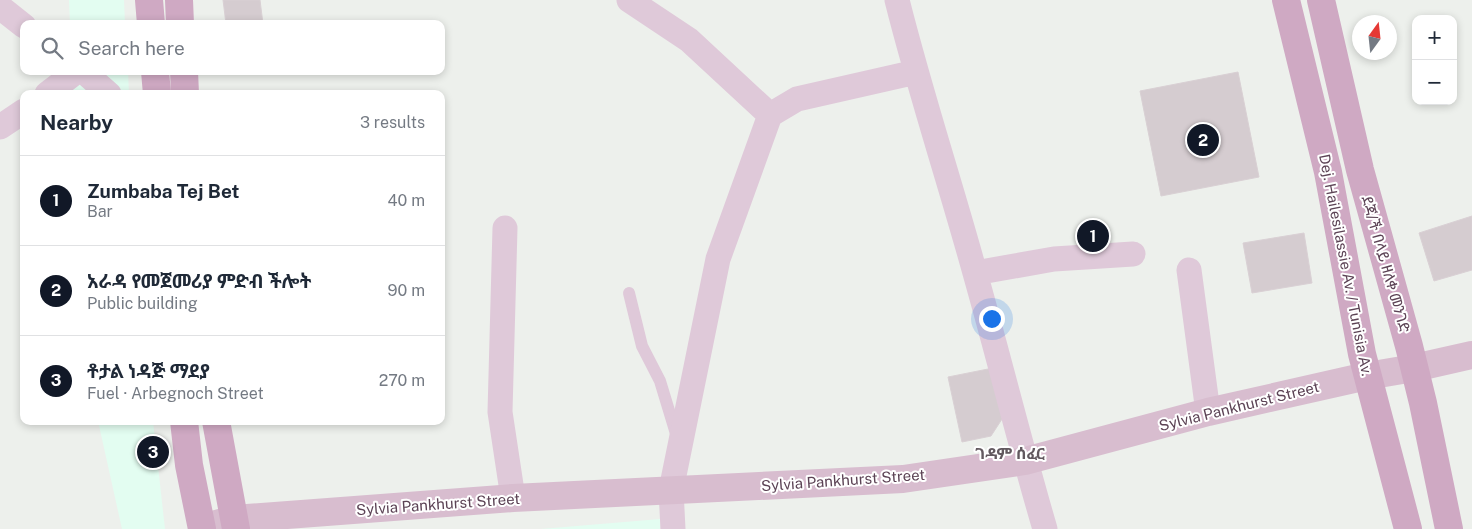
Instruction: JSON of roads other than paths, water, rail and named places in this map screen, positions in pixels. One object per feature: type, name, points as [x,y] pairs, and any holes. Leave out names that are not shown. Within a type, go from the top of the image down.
[{"type":"main road","points":[[149,0],[151,20]]},
{"type":"main road","points":[[179,0],[180,20]]},
{"type":"main road","name":"Dej. Hailesilassie Av. / Tunisia Av.","points":[[1286,0],[1328,172],[1368,376],[1408,529]]},
{"type":"main road","name":"ደጃ/ች በላይ ዘለቀ መንገድ","points":[[1321,0],[1360,170],[1425,412],[1449,529]]},
{"type":"main road","points":[[155,75],[157,90]]},
{"type":"main road","points":[[184,75],[185,90]]},
{"type":"main road","points":[[185,425],[201,529]]},
{"type":"main road","points":[[217,425],[235,524]]},
{"type":"street","points":[[629,0],[653,8],[770,116]]},
{"type":"street","points":[[896,0],[975,273],[1025,462],[1045,529]]},
{"type":"street","points":[[0,7],[20,23]]},
{"type":"street","points":[[673,529],[672,490],[718,258],[770,116],[797,99],[916,72]]},
{"type":"street","points":[[52,90],[72,75]]},
{"type":"street","points":[[88,75],[104,90]]},
{"type":"street","points":[[0,127],[20,114]]},
{"type":"street","points":[[505,228],[500,412],[513,498]]},
{"type":"street","points":[[975,273],[1054,259],[1133,254]]},
{"type":"street","points":[[1189,270],[1208,412]]},
{"type":"street","name":"Sylvia Pankhurst Street","points":[[201,529],[235,524],[513,498],[903,479],[1025,462],[1208,412],[1472,354]]},
{"type":"lane","points":[[629,293],[642,346],[660,381],[680,447]]},
{"type":"place","name":"አራዳ የመጀመሪያ ምድብ ችሎት","points":[[1203,140]]},
{"type":"place","name":"Zumbaba Tej Bet","points":[[1093,236]]},
{"type":"place","name":"ቶታል ነዳጅ ማደያ","points":[[153,452]]},
{"type":"district","name":"ገዳም ሰፈር","points":[[1010,453]]}]
